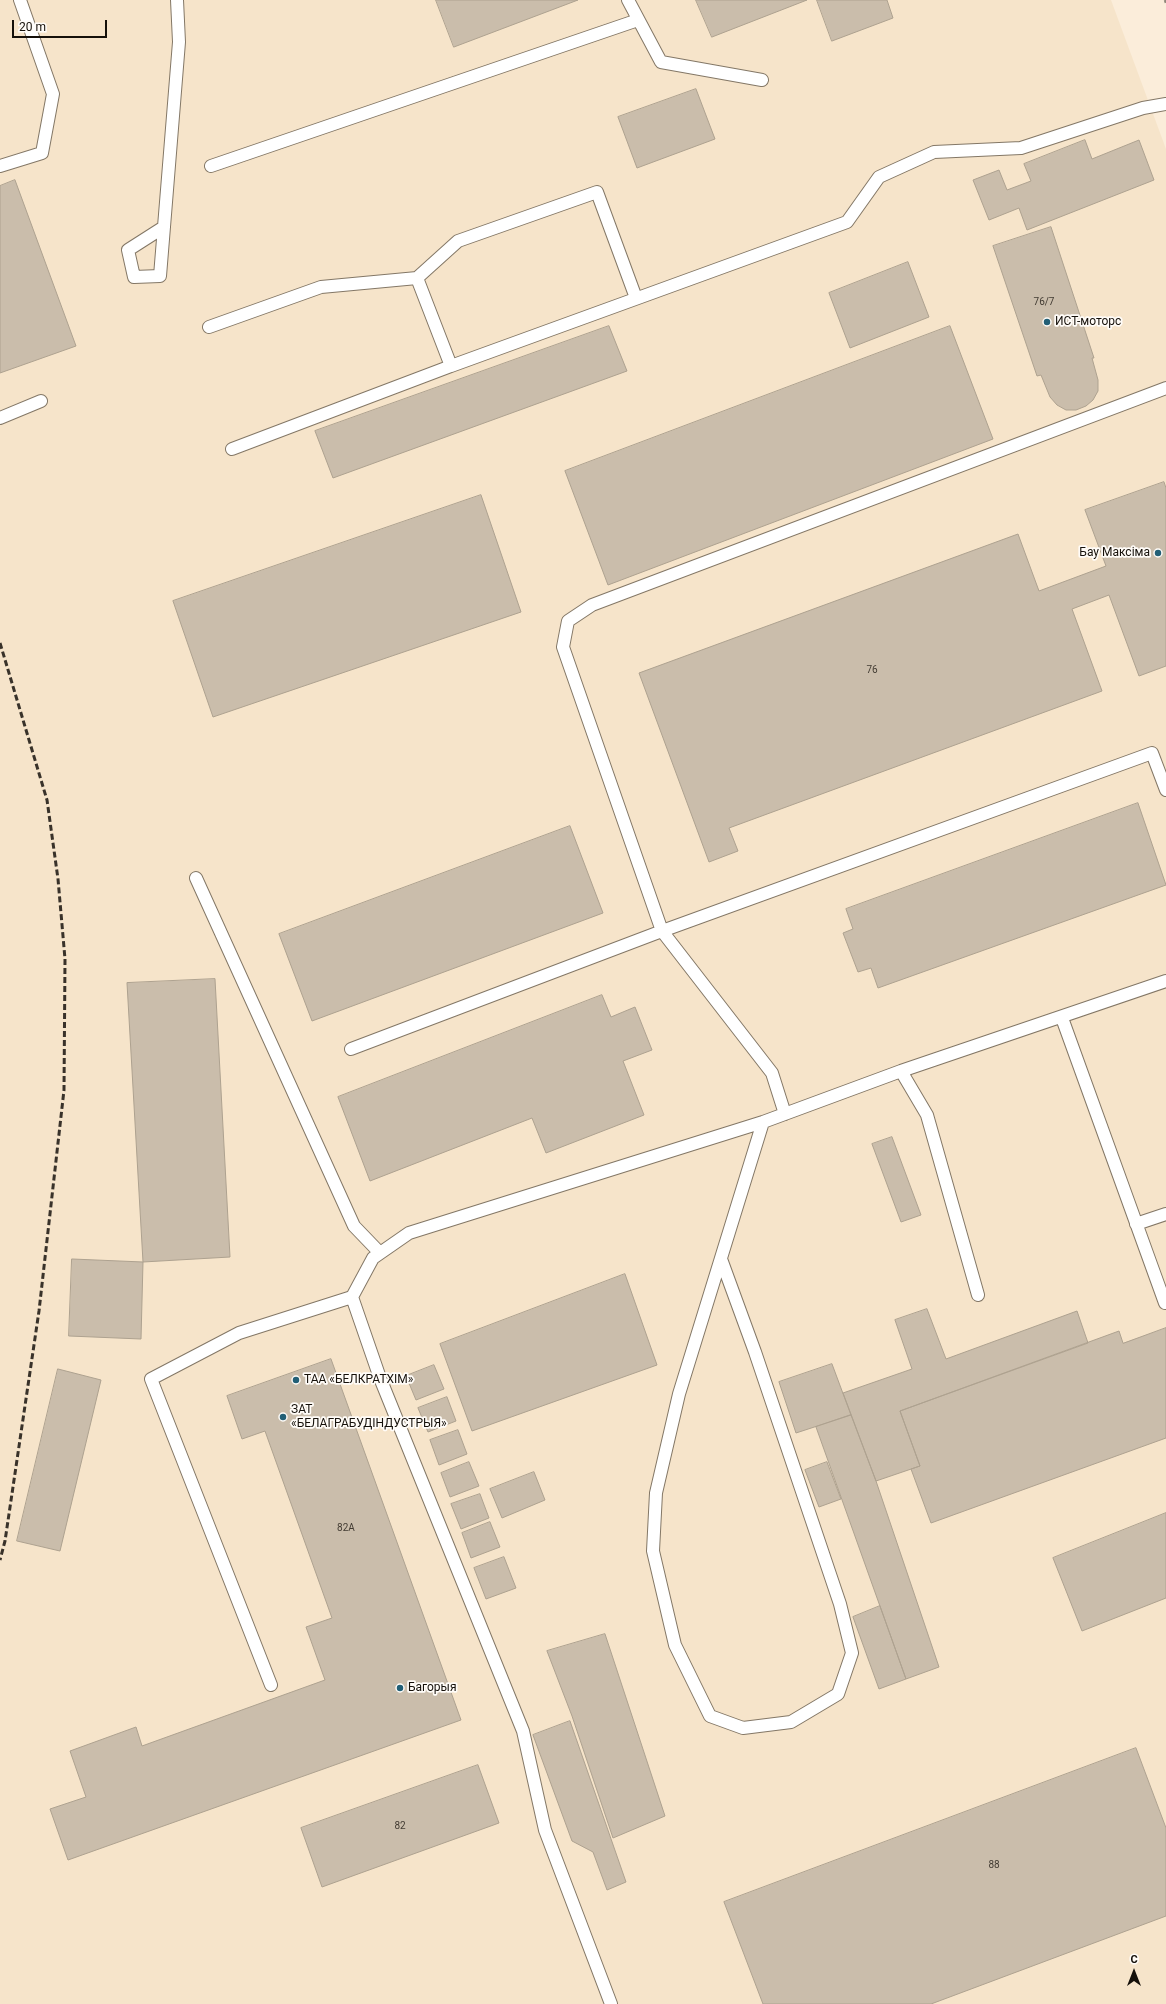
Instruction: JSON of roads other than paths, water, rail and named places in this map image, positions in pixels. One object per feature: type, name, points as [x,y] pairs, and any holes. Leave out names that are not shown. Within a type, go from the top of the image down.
[{"type":"lane","points":[[0,166],[42,153],[53,94],[20,0]]},
{"type":"lane","points":[[164,227],[179,42],[178,0]]},
{"type":"lane","points":[[628,0],[661,62],[762,80]]},
{"type":"lane","points":[[210,166],[638,20]]},
{"type":"lane","points":[[232,449],[451,366],[847,222],[878,177],[934,152],[1021,148],[1143,108],[1166,104]]},
{"type":"lane","points":[[209,327],[321,287],[417,278],[458,241],[597,192],[636,298]]},
{"type":"lane","points":[[417,278],[451,366]]},
{"type":"lane","points":[[785,1114],[772,1073],[662,932],[563,647],[568,620],[592,605],[1166,388]]},
{"type":"lane","points":[[0,418],[41,401]]},
{"type":"lane","points":[[351,1049],[662,932],[1152,753],[1166,790]]},
{"type":"lane","points":[[196,878],[354,1226],[380,1253]]},
{"type":"lane","points":[[271,1685],[151,1379],[239,1333],[352,1297],[373,1258],[409,1233],[763,1122],[901,1071],[1062,1018],[1166,981]]},
{"type":"lane","points":[[1062,1018],[1165,1303]]},
{"type":"lane","points":[[901,1071],[927,1115],[978,1296]]},
{"type":"lane","points":[[721,1259],[755,1352],[840,1604],[852,1652],[838,1694],[791,1722],[743,1728],[710,1716],[675,1645],[653,1551],[656,1493],[679,1394],[763,1122]]},
{"type":"lane","points":[[1136,1224],[1166,1214]]},
{"type":"lane","points":[[352,1297],[380,1378],[523,1732],[544,1830],[611,2004]]},
{"type":"railway","points":[[0,643],[47,800],[58,879],[65,959],[64,1090],[39,1311],[5,1541],[0,1560]]},
{"type":"place","name":"ИСТ-моторс","points":[[1047,322]]},
{"type":"place","name":"Бау Максіма","points":[[1158,553]]},
{"type":"place","name":"ТАА «БЕЛКРАТХІМ»","points":[[296,1380]]},
{"type":"place","name":"ЗАТ «БЕЛАГРАБУДIНДУСТРЫЯ»","points":[[283,1417]]},
{"type":"place","name":"Багорыя","points":[[400,1688]]}]
